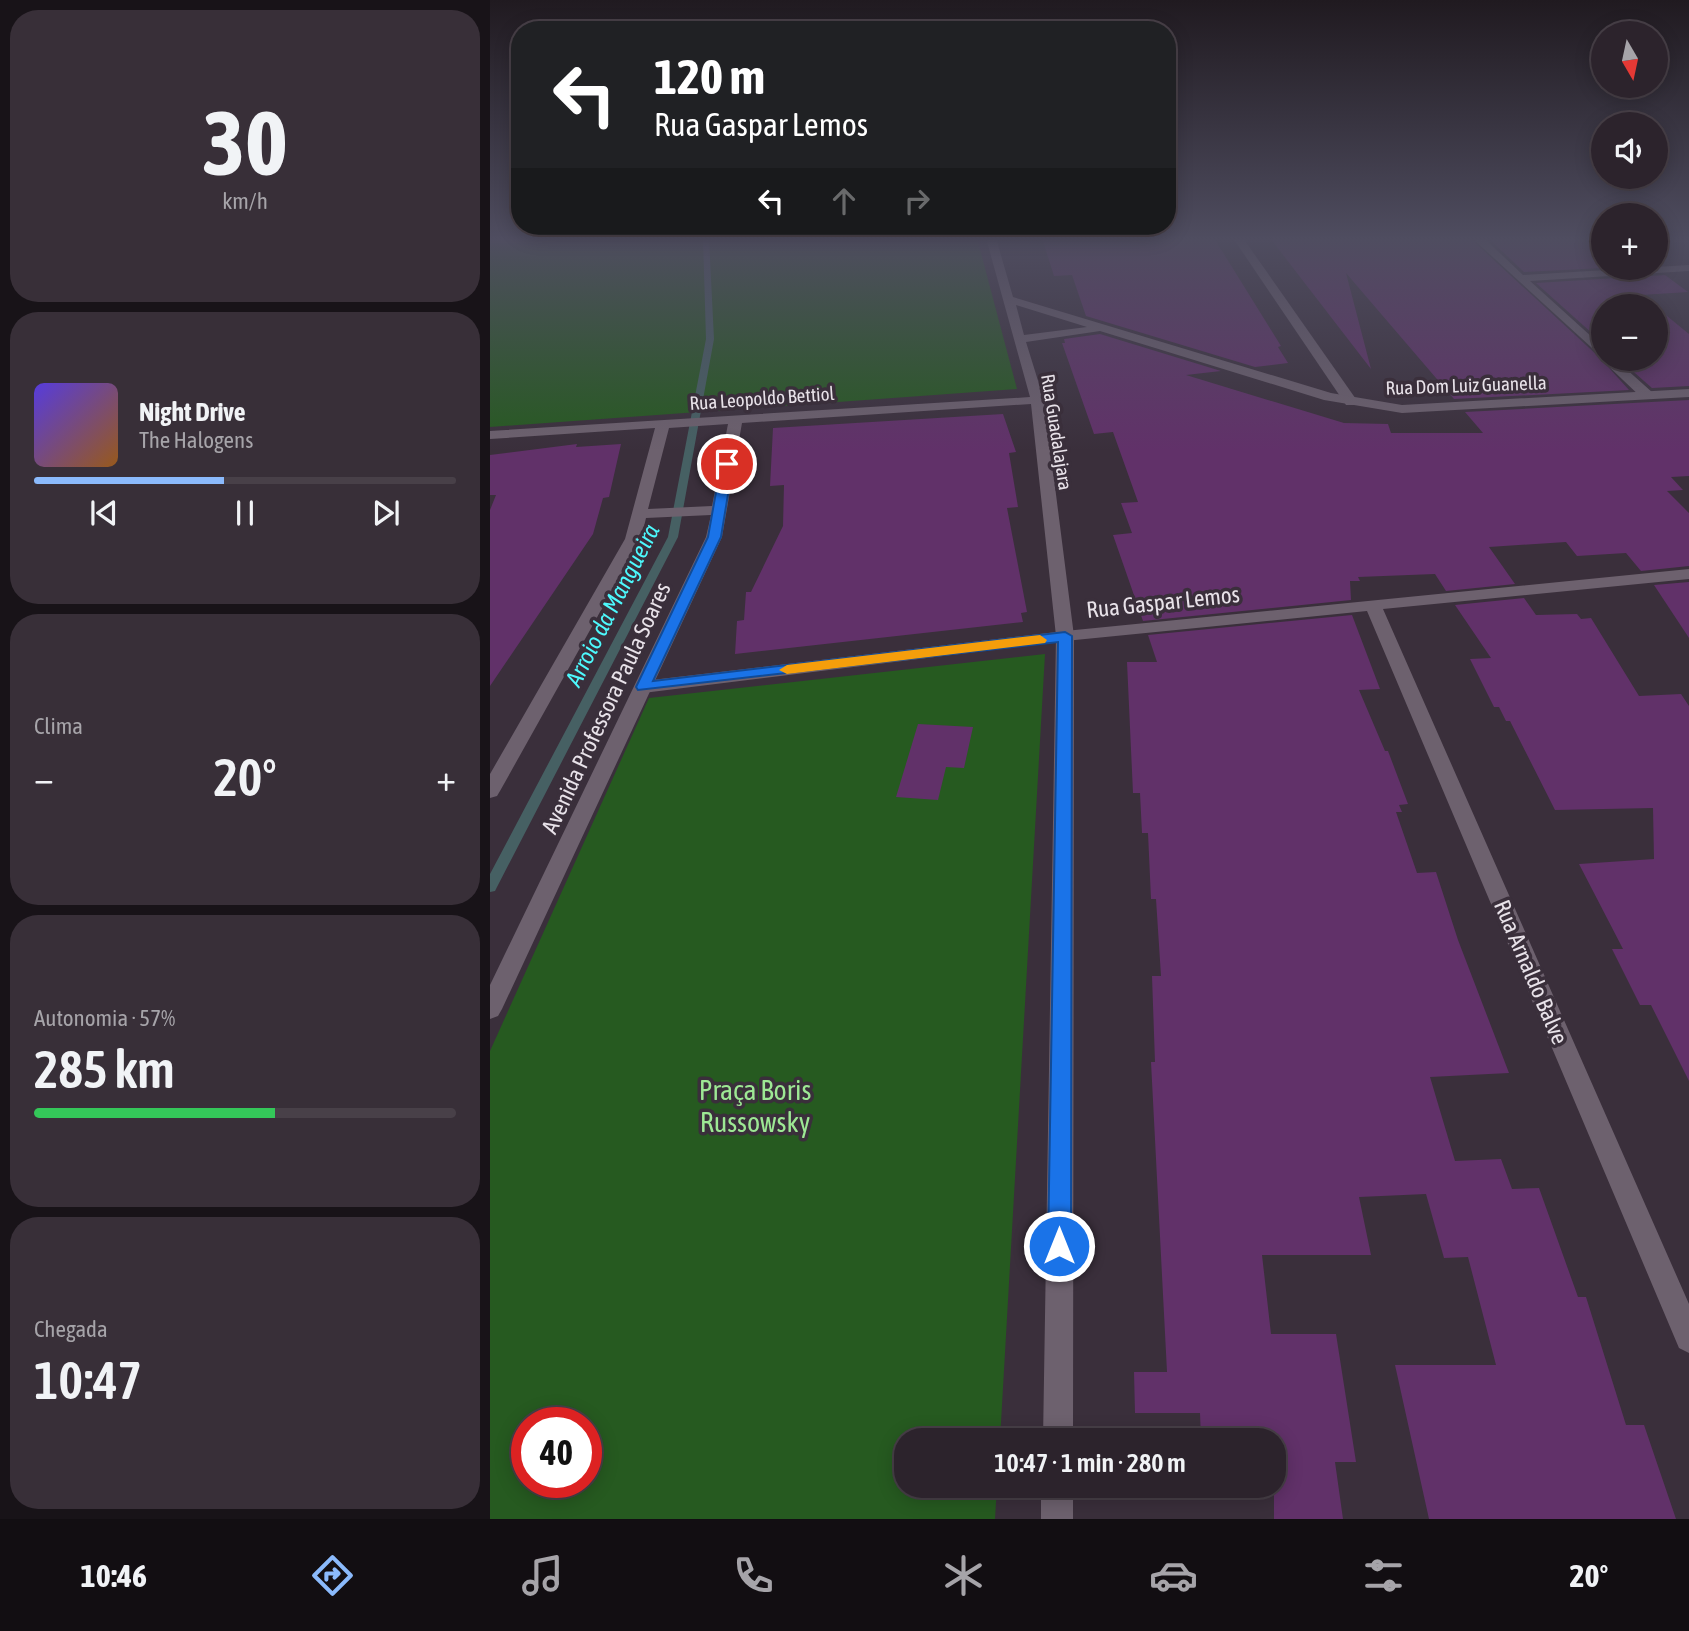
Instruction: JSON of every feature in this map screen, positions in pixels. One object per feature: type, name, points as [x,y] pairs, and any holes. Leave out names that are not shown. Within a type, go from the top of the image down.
[{"type":"street","name":"Rua Guadalajara","points":[[1011,309],[1037,400],[1065,636],[1058,1428]]},
{"type":"street","name":"Rua Dom Luiz Guanella","points":[[1041,309],[1351,402],[1402,409],[1689,393]]},
{"type":"street","points":[[1286,309],[1351,402]]},
{"type":"street","points":[[1554,309],[1591,343]]},
{"type":"street","points":[[1020,339],[1061,332],[1111,330]]},
{"type":"street","points":[[1621,371],[1648,396]]},
{"type":"street","name":"Rua Leopoldo Bettiol","points":[[490,435],[1037,400]]},
{"type":"street","name":"Avenida Professora Paula Soares","points":[[490,1009],[714,537],[736,419]]},
{"type":"street","points":[[490,792],[633,539],[663,424]]},
{"type":"street","points":[[640,513],[718,510]]},
{"type":"street","name":"Rua Gaspar Lemos","points":[[643,687],[1065,636],[1689,574]]},
{"type":"street","name":"Rua Arnaldo Balve","points":[[1373,606],[1689,1338]]},
{"type":"street","points":[[1057,1498],[1057,1519]]},
{"type":"green space","points":[[490,309],[996,309],[1017,389],[490,427]]},
{"type":"green space","name":"Praça Boris Russowsky","points":[[1045,654],[1001,1428],[894,1428],[894,1498],[996,1498],[995,1519],[490,1519],[490,1051],[649,698]]},
{"type":"building","points":[[1084,309],[1258,309],[1281,346],[1278,347],[1288,363],[1255,367],[1086,316]]},
{"type":"building","points":[[1325,309],[1355,309],[1371,369]]},
{"type":"building","points":[[1377,309],[1547,309],[1591,350],[1591,371],[1612,371],[1629,390],[1454,399]]},
{"type":"building","points":[[1565,309],[1591,309],[1591,332]]},
{"type":"building","points":[[1668,317],[1689,334],[1689,386],[1652,388],[1633,371],[1668,371]]},
{"type":"building","points":[[1100,334],[1221,371],[1186,375],[1344,423],[1388,424],[1391,433],[1483,433],[1465,412],[1689,400],[1689,476],[1671,477],[1683,490],[1667,491],[1689,513],[1689,566],[1641,571],[1626,553],[1577,556],[1566,542],[1489,547],[1515,584],[1446,591],[1435,574],[1358,577],[1360,581],[1350,581],[1351,600],[1143,621],[1113,535],[1132,533],[1121,503],[1138,502],[1113,432],[1094,434],[1062,343],[1065,343],[1064,339]]},
{"type":"building","points":[[1003,414],[1016,452],[1009,453],[1018,507],[1007,508],[1027,612],[1021,613],[1023,622],[735,654],[737,621],[744,620],[746,592],[751,592],[783,526],[784,485],[770,486],[773,428]]},
{"type":"building","points":[[577,444],[576,447],[621,444],[609,497],[603,498],[593,534],[490,686],[490,510],[496,495],[490,495],[490,455]]},
{"type":"building","points":[[1689,582],[1689,638],[1654,585]]},
{"type":"building","points":[[1524,598],[1536,615],[1577,614],[1581,619],[1591,618],[1639,696],[1681,694],[1689,706],[1689,1081],[1651,1005],[1640,1005],[1612,949],[1623,949],[1579,864],[1654,859],[1653,808],[1555,810],[1510,721],[1506,721],[1499,707],[1494,707],[1470,659],[1491,658],[1455,605]]},
{"type":"building","points":[[1352,615],[1380,689],[1359,690],[1385,751],[1388,751],[1408,804],[1399,805],[1402,812],[1396,812],[1417,873],[1436,872],[1458,940],[1509,1073],[1430,1077],[1455,1161],[1501,1159],[1512,1189],[1539,1188],[1578,1297],[1586,1297],[1626,1425],[1644,1425],[1676,1519],[1429,1519],[1395,1365],[1496,1365],[1468,1257],[1444,1258],[1426,1194],[1359,1197],[1371,1255],[1262,1255],[1271,1334],[1336,1334],[1356,1462],[1335,1462],[1343,1519],[1274,1519],[1274,1498],[1286,1498],[1286,1428],[1201,1428],[1200,1413],[1135,1413],[1134,1372],[1167,1372],[1151,1062],[1155,1062],[1152,976],[1161,976],[1156,899],[1151,899],[1148,833],[1142,833],[1140,793],[1133,793],[1127,662],[1157,662],[1148,635]]},
{"type":"building","points":[[918,724],[973,727],[964,768],[946,767],[938,800],[896,797]]},
{"type":"waterway","name":"Arroio da Mangueira","points":[[490,887],[673,537],[710,339],[709,309]]},
{"type":"slow traffic","points":[[787,670],[1040,640]]},
{"type":"route","points":[[727,464],[714,537],[643,687],[1065,636],[1059,1246]]}]
